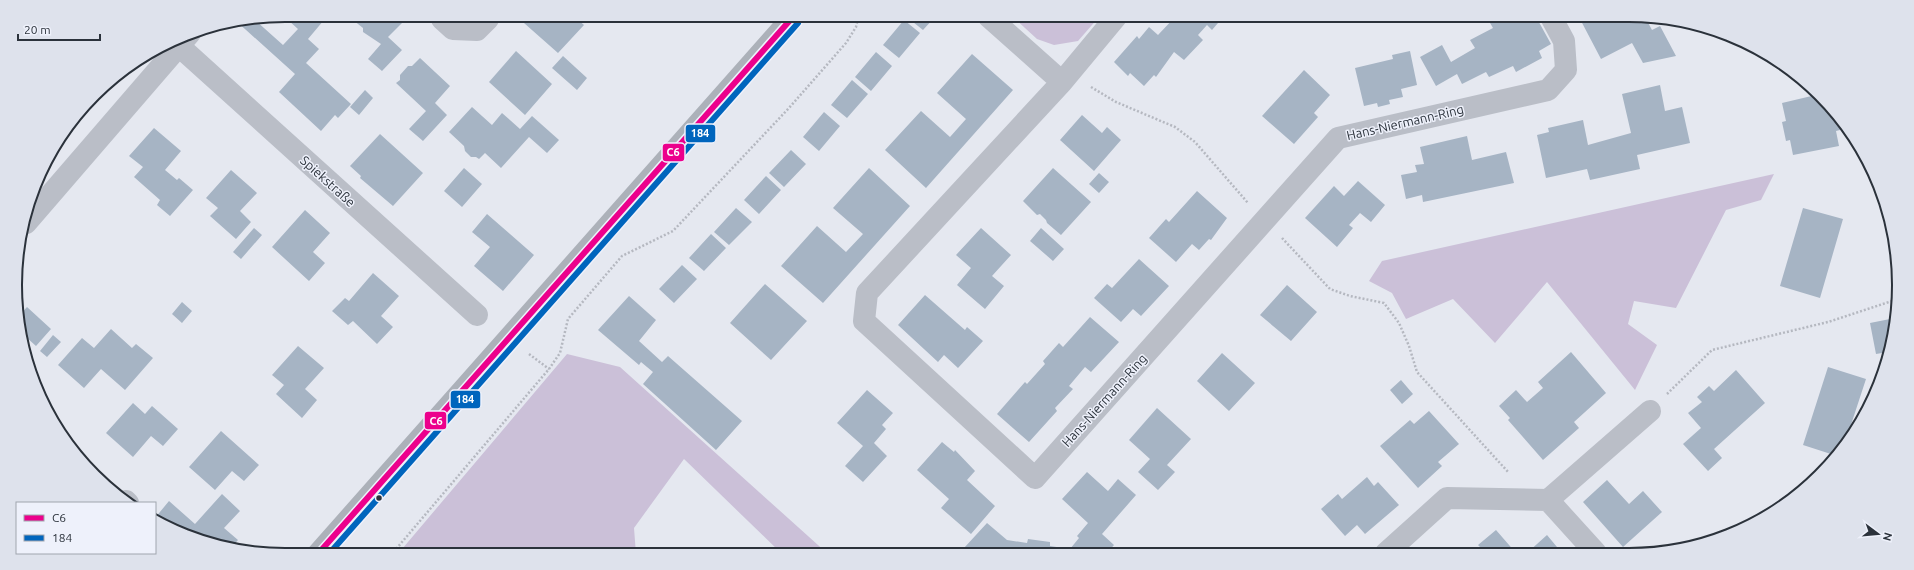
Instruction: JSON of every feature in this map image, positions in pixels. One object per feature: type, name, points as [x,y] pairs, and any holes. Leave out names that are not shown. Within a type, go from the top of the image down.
[{"type":"main road","points":[[323,548],[788,22]]},
{"type":"street","points":[[445,22],[453,29],[477,30],[485,22]]},
{"type":"street","points":[[995,22],[1062,82]]},
{"type":"street","name":"Hans-Niermann-Ring","points":[[1112,22],[1062,82],[867,293],[864,321],[1035,478],[1338,138],[1548,90],[1566,70],[1564,41],[1554,22]]},
{"type":"street","name":"Spiekstraße","points":[[186,41],[477,315]]},
{"type":"street","name":"Spiekstraße","points":[[31,217],[181,43]]},
{"type":"street","points":[[1392,548],[1447,498],[1548,500],[1650,411]]},
{"type":"street","points":[[1548,500],[1591,548]]},
{"type":"path","points":[[397,548],[549,369],[560,353],[568,319],[622,256],[674,231],[789,108],[841,49],[856,27],[857,22]]},
{"type":"path","points":[[1062,82],[1078,78],[1116,102],[1175,127],[1195,142],[1258,213],[1266,218],[1330,290],[1384,303],[1399,322],[1409,346],[1417,372],[1514,478]]},
{"type":"path","points":[[1650,411],[1712,350],[1828,322],[1891,301]]},
{"type":"shaded area","points":[[1018,22],[1095,22],[1078,41],[1054,45],[1037,39]]},
{"type":"shaded area","points":[[1774,174],[1761,200],[1726,210],[1676,308],[1634,301],[1628,324],[1657,345],[1635,390],[1547,282],[1495,343],[1453,299],[1406,319],[1392,293],[1369,281],[1382,261]]},
{"type":"shaded area","points":[[567,354],[620,367],[821,548],[776,548],[684,459],[634,528],[636,548],[403,548]]},
{"type":"building","points":[[290,22],[322,22],[308,39],[319,49],[306,63],[351,104],[338,118],[335,115],[321,131],[279,92],[295,74],[241,26],[259,24],[283,45],[298,29]]},
{"type":"building","points":[[356,22],[403,22],[388,37],[402,50],[382,71],[368,59],[381,44],[363,32],[363,28]]},
{"type":"building","points":[[580,22],[584,25],[558,53],[524,23]]},
{"type":"building","points":[[902,22],[906,22],[920,33],[899,58],[883,45]]},
{"type":"building","points":[[913,22],[930,22],[923,30]]},
{"type":"building","points":[[1170,22],[1219,22],[1212,30],[1207,25],[1198,35],[1203,40],[1184,60],[1174,52],[1156,77],[1154,75],[1144,86],[1130,73],[1128,76],[1114,62],[1137,36],[1139,39],[1149,27],[1158,35]]},
{"type":"building","points":[[1490,22],[1539,22],[1551,44],[1539,51],[1542,58],[1516,72],[1513,66],[1489,77],[1486,72],[1462,84],[1457,74],[1436,86],[1420,57],[1442,45],[1451,62],[1475,48],[1470,40],[1493,28]]},
{"type":"building","points":[[1582,22],[1648,23],[1652,30],[1660,26],[1676,56],[1643,63],[1632,43],[1601,59]]},
{"type":"building","points":[[516,51],[552,84],[525,115],[489,82]]},
{"type":"building","points":[[1410,51],[1417,85],[1401,89],[1403,97],[1389,100],[1390,104],[1378,107],[1377,103],[1364,106],[1355,68],[1393,59],[1392,55]]},
{"type":"building","points":[[876,52],[892,66],[871,91],[855,77]]},
{"type":"building","points":[[972,54],[1013,90],[926,188],[885,150],[921,111],[950,137],[966,119],[937,93]]},
{"type":"building","points":[[563,56],[587,78],[577,90],[552,68]]},
{"type":"building","points":[[420,58],[450,86],[435,103],[447,115],[423,141],[409,129],[426,111],[396,83],[400,80],[400,75],[408,66],[412,66]]},
{"type":"building","points":[[1304,70],[1330,95],[1314,113],[1318,117],[1294,144],[1262,116]]},
{"type":"building","points":[[852,80],[868,94],[847,118],[831,105]]},
{"type":"building","points":[[1660,85],[1665,111],[1682,107],[1690,143],[1637,155],[1640,169],[1590,180],[1587,169],[1546,178],[1537,135],[1549,132],[1548,128],[1583,120],[1588,145],[1631,133],[1622,94]]},
{"type":"building","points":[[365,90],[373,98],[359,115],[350,107]]},
{"type":"building","points":[[1812,96],[1841,130],[1836,131],[1839,146],[1793,155],[1790,140],[1786,141],[1782,122],[1786,121],[1782,103]]},
{"type":"building","points":[[472,107],[492,125],[502,113],[520,129],[532,116],[559,140],[547,153],[529,137],[501,168],[485,153],[479,159],[476,157],[471,157],[465,151],[464,146],[449,132]]},
{"type":"building","points":[[824,112],[840,126],[819,151],[803,137]]},
{"type":"building","points":[[1082,115],[1102,133],[1107,127],[1121,140],[1094,171],[1060,140]]},
{"type":"building","points":[[154,128],[181,151],[165,170],[177,180],[179,178],[193,190],[170,216],[157,205],[160,200],[134,177],[143,167],[129,156]]},
{"type":"building","points":[[380,134],[423,173],[393,206],[360,178],[361,176],[350,166]]},
{"type":"building","points":[[1467,136],[1472,160],[1506,152],[1514,183],[1423,202],[1422,195],[1406,199],[1401,175],[1417,172],[1415,165],[1424,164],[1420,147]]},
{"type":"building","points":[[791,150],[806,164],[784,187],[769,173]]},
{"type":"building","points":[[464,168],[482,184],[462,207],[444,191]]},
{"type":"building","points":[[869,168],[910,206],[823,303],[781,266],[817,226],[846,252],[863,234],[833,208]]},
{"type":"building","points":[[1053,168],[1091,202],[1061,235],[1047,223],[1040,214],[1037,215],[1023,201]]},
{"type":"building","points":[[231,170],[257,193],[240,211],[251,222],[236,239],[210,216],[218,208],[206,198]]},
{"type":"building","points":[[1099,173],[1109,182],[1099,193],[1089,184]]},
{"type":"building","points":[[766,176],[781,190],[759,214],[744,200]]},
{"type":"building","points":[[1358,181],[1385,205],[1371,222],[1360,213],[1349,225],[1353,228],[1337,247],[1305,218],[1334,186],[1344,196]]},
{"type":"building","points":[[1197,191],[1227,218],[1211,240],[1209,239],[1199,250],[1192,244],[1176,262],[1149,238],[1166,219],[1169,222]]},
{"type":"building","points":[[736,208],[752,222],[729,245],[714,232]]},
{"type":"building","points":[[1803,208],[1843,219],[1820,298],[1780,286]]},
{"type":"building","points":[[305,210],[330,233],[313,252],[325,263],[309,281],[272,247]]},
{"type":"building","points":[[487,214],[534,255],[503,291],[474,266],[490,247],[472,232]]},
{"type":"building","points":[[254,228],[262,235],[241,259],[233,252]]},
{"type":"building","points":[[981,228],[1011,255],[992,276],[1004,286],[985,309],[957,285],[971,268],[956,255]]},
{"type":"building","points":[[1041,228],[1064,249],[1053,261],[1030,241]]},
{"type":"building","points":[[711,234],[726,248],[704,271],[689,258]]},
{"type":"building","points":[[1139,259],[1169,286],[1141,316],[1133,309],[1121,322],[1094,298],[1107,284],[1112,288]]},
{"type":"building","points":[[682,265],[697,279],[674,303],[659,289]]},
{"type":"building","points":[[373,273],[399,296],[381,316],[393,327],[377,344],[353,321],[348,325],[332,311],[345,298],[349,301]]},
{"type":"building","points":[[765,284],[807,321],[771,360],[730,323]]},
{"type":"building","points":[[1287,285],[1317,312],[1291,341],[1260,315]]},
{"type":"building","points":[[925,295],[965,330],[967,327],[983,341],[958,368],[944,355],[938,362],[898,325]]},
{"type":"building","points":[[629,296],[656,320],[639,341],[662,362],[668,356],[742,421],[716,450],[643,384],[653,372],[641,362],[639,365],[598,330]]},
{"type":"building","points":[[182,302],[192,311],[182,323],[172,314]]},
{"type":"building","points":[[27,307],[51,329],[36,346],[28,338],[24,311]]},
{"type":"building","points":[[1090,317],[1119,342],[1091,372],[1085,367],[1069,386],[1073,389],[1055,408],[1057,411],[1029,442],[997,414],[1025,382],[1027,384],[1045,364],[1043,361],[1059,343],[1063,347]]},
{"type":"building","points":[[1890,319],[1883,353],[1876,354],[1870,323]]},
{"type":"building","points":[[111,329],[132,348],[136,344],[153,358],[125,390],[101,369],[84,388],[58,365],[82,338],[94,348]]},
{"type":"building","points":[[53,335],[61,342],[47,357],[40,351]]},
{"type":"building","points":[[298,346],[324,368],[305,389],[317,400],[302,418],[276,394],[284,385],[272,375]]},
{"type":"building","points":[[1571,352],[1606,393],[1574,422],[1579,428],[1543,460],[1508,420],[1510,418],[1499,406],[1516,390],[1527,402],[1543,388],[1538,382]]},
{"type":"building","points":[[1222,353],[1255,383],[1229,411],[1197,381]]},
{"type":"building","points":[[1828,367],[1866,379],[1850,428],[1830,454],[1803,445]]},
{"type":"building","points":[[1736,370],[1765,403],[1714,449],[1722,458],[1708,471],[1683,444],[1701,428],[1688,413],[1702,402],[1697,397],[1709,386],[1714,391]]},
{"type":"building","points":[[1401,380],[1413,394],[1402,404],[1390,390]]},
{"type":"building","points":[[867,390],[893,413],[882,425],[886,429],[874,443],[887,456],[863,482],[845,466],[863,446],[837,423]]},
{"type":"building","points":[[133,403],[145,414],[152,406],[178,429],[163,446],[151,436],[133,457],[106,433]]},
{"type":"building","points":[[1157,408],[1191,439],[1167,465],[1175,472],[1158,490],[1138,472],[1150,459],[1129,440]]},
{"type":"building","points":[[1429,411],[1459,444],[1438,462],[1442,466],[1418,488],[1380,446],[1410,420],[1414,424]]},
{"type":"building","points":[[221,431],[259,465],[244,481],[232,471],[215,490],[189,467]]},
{"type":"building","points":[[942,442],[954,452],[955,450],[975,471],[967,480],[995,506],[971,534],[941,508],[949,499],[917,470]]},
{"type":"building","points":[[1087,472],[1108,491],[1118,479],[1136,495],[1102,534],[1114,545],[1111,548],[1071,548],[1079,538],[1077,536],[1088,523],[1062,499]]},
{"type":"building","points":[[1367,477],[1374,486],[1378,482],[1399,505],[1365,534],[1357,525],[1345,536],[1321,509],[1338,494],[1342,499]]},
{"type":"building","points":[[1607,480],[1629,504],[1643,491],[1662,512],[1623,547],[1583,502]]},
{"type":"building","points":[[222,494],[240,511],[224,528],[238,540],[235,543],[200,534],[157,515],[169,501],[195,524]]},
{"type":"building","points":[[987,523],[1007,540],[1027,543],[1028,539],[1050,542],[1050,546],[1063,548],[964,548]]},
{"type":"building","points":[[1496,530],[1512,548],[1481,548],[1478,545]]},
{"type":"building","points":[[1547,535],[1558,548],[1533,548]]},
{"type":"transit line","name":"C6","points":[[323,548],[788,22]]},
{"type":"transit line","name":"184","points":[[334,548],[798,23]]}]
